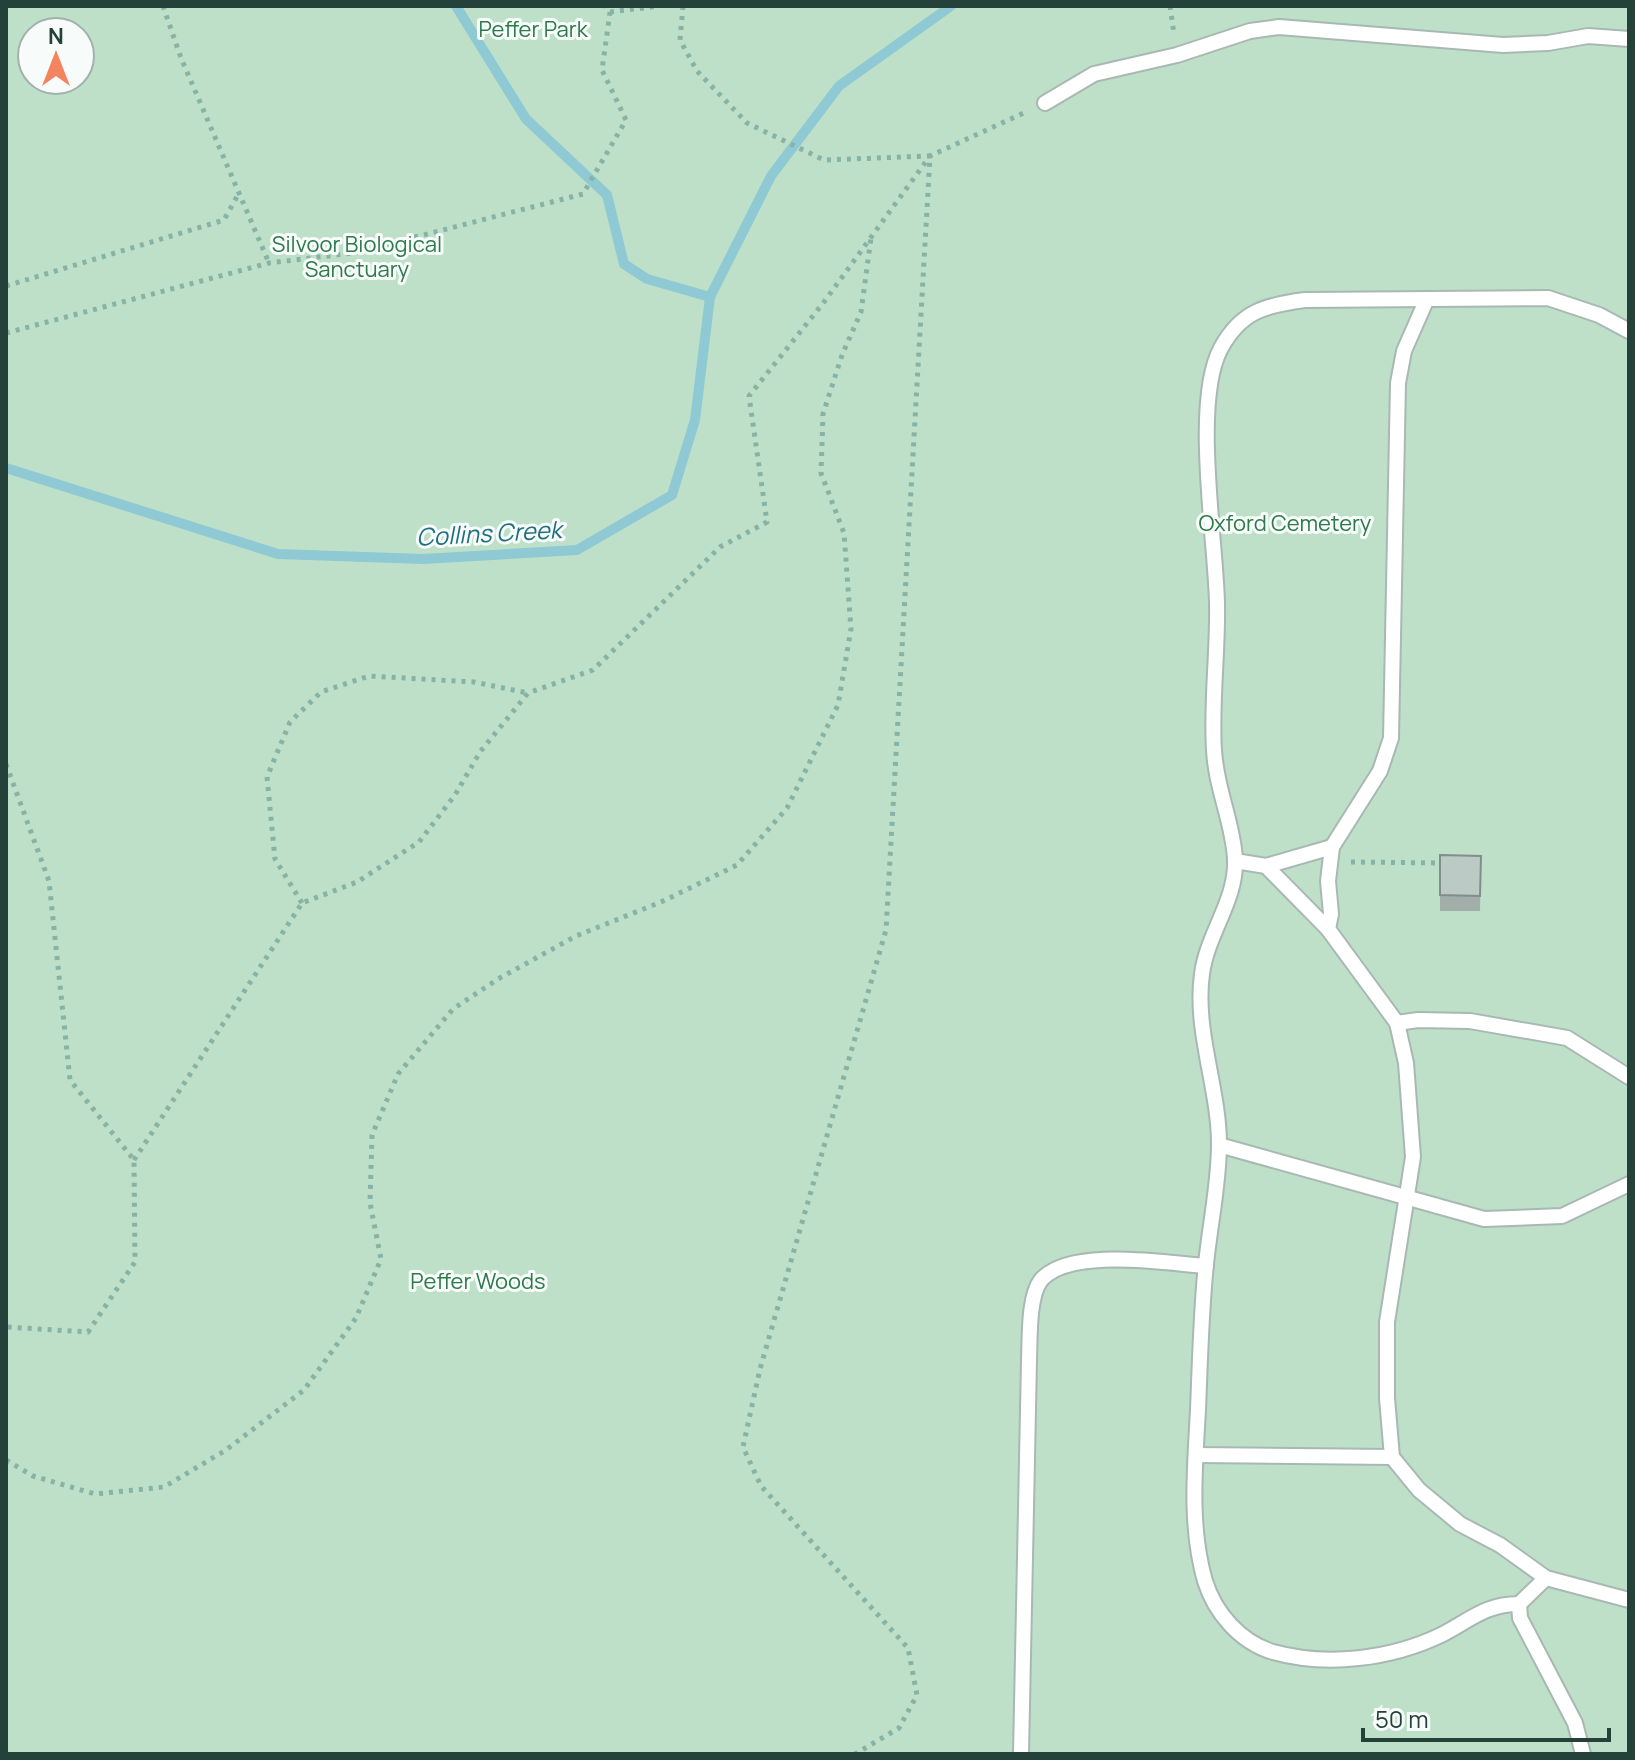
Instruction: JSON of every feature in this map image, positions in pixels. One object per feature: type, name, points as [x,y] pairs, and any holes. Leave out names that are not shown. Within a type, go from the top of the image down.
[{"type":"lane","points":[[1045,103],[1094,74],[1177,55],[1250,31],[1279,27],[1503,45],[1548,43],[1588,36],[1629,39]]},
{"type":"lane","points":[[1546,1578],[1519,1604],[1498,1604],[1439,1636],[1395,1652],[1348,1659],[1307,1659],[1269,1651],[1241,1636],[1219,1612],[1206,1584],[1198,1545],[1196,1455],[1206,1266],[1219,1145],[1215,1090],[1203,1022],[1202,970],[1234,884],[1235,861],[1231,829],[1218,791],[1213,748],[1217,598],[1209,460],[1211,377],[1218,353],[1231,333],[1248,315],[1275,303],[1305,300],[1548,298],[1599,315],[1629,331]]},
{"type":"lane","points":[[1328,929],[1331,854],[1380,771],[1391,738],[1398,383],[1404,351],[1426,301]]},
{"type":"lane","points":[[1235,861],[1266,866],[1331,854]]},
{"type":"lane","points":[[1266,866],[1328,929],[1397,1023],[1406,1063],[1413,1157],[1387,1322],[1387,1398],[1392,1457],[1419,1490],[1460,1524],[1500,1545],[1546,1578],[1629,1600]]},
{"type":"lane","points":[[1397,1023],[1418,1020],[1470,1021],[1567,1038],[1629,1077]]},
{"type":"lane","points":[[1219,1145],[1484,1219],[1562,1216],[1629,1184]]},
{"type":"lane","points":[[1021,1754],[1029,1360],[1031,1311],[1040,1282],[1054,1270],[1072,1263],[1107,1260],[1206,1266]]},
{"type":"lane","points":[[1196,1455],[1392,1457]]},
{"type":"lane","points":[[1519,1604],[1520,1618],[1575,1723],[1583,1754]]},
{"type":"path","points":[[163,6],[181,58],[269,263]]},
{"type":"path","points":[[6,333],[269,263],[353,253],[583,194],[626,120],[602,70],[610,12],[605,6]]},
{"type":"path","points":[[610,12],[660,6]]},
{"type":"path","points":[[683,6],[680,40],[697,71],[747,123],[824,160],[930,156],[1045,103]]},
{"type":"path","points":[[302,903],[275,859],[267,777],[290,722],[321,692],[369,676],[474,682],[528,693],[593,670],[720,547],[767,522],[749,396],[824,302],[930,156]]},
{"type":"path","points":[[855,1754],[899,1728],[917,1695],[908,1648],[761,1486],[743,1447],[760,1369],[886,930],[930,156]]},
{"type":"path","points":[[6,286],[224,220],[239,192]]},
{"type":"path","points":[[6,1460],[33,1476],[95,1494],[164,1487],[226,1450],[304,1390],[356,1318],[381,1259],[370,1203],[372,1135],[398,1074],[453,1009],[498,979],[576,936],[661,902],[737,865],[787,808],[838,705],[851,629],[844,533],[821,473],[823,414],[842,355],[861,312],[871,238]]},
{"type":"path","points":[[6,1327],[88,1332],[135,1262],[134,1160],[302,903],[357,882],[419,842],[455,795],[480,752],[528,693]]},
{"type":"path","points":[[6,764],[49,881],[70,1080],[134,1160]]},
{"type":"path","points":[[1331,854],[1459,863]]},
{"type":"green space","points":[[6,6],[1629,6],[1629,1754],[6,1754]]},
{"type":"building","points":[[1440,855],[1481,856],[1480,896],[1440,895]]},
{"type":"waterway","points":[[456,6],[526,119],[607,195],[624,264],[647,279],[710,297]]},
{"type":"waterway","name":"Collins Creek","points":[[6,468],[278,554],[423,559],[577,550],[672,495],[695,420],[710,297],[771,176],[839,86],[951,6]]},
{"type":"park label","name":"Peffer Park","points":[[533,29]]},
{"type":"park label","name":"Silvoor Biological Sanctuary","points":[[357,256]]},
{"type":"park label","name":"Oxford Cemetery","points":[[1285,523]]},
{"type":"park label","name":"Peffer Woods","points":[[478,1281]]}]
